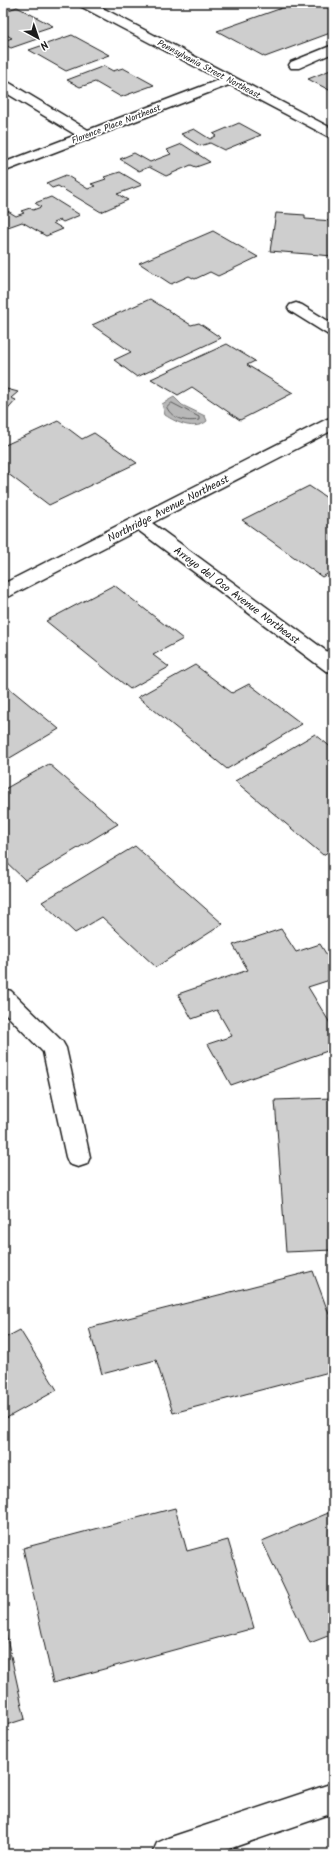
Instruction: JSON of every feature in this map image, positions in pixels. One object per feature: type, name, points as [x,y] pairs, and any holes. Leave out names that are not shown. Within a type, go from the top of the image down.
[{"type":"street","name":"Pennsylvania Street Northeast","points":[[84,3],[333,135]]},
{"type":"street","name":"Florence Place Northeast","points":[[3,168],[229,80]]},
{"type":"street","points":[[3,85],[88,135]]},
{"type":"street","points":[[296,308],[333,331]]},
{"type":"street","name":"Northridge Avenue Northeast","points":[[6,586],[140,523],[333,423]]},
{"type":"street","name":"Arroyo del Oso Avenue Northeast","points":[[140,523],[333,666]]},
{"type":"street","points":[[3,997],[54,1048],[78,1157]]},
{"type":"street","points":[[168,1854],[333,1798]]},
{"type":"lane","points":[[295,65],[333,49]]},
{"type":"water","points":[[174,397],[182,405],[205,416],[207,421],[202,424],[192,426],[175,421],[165,415],[162,404]]},
{"type":"building","points":[[296,3],[333,4],[333,32],[265,57],[217,31]]},
{"type":"building","points":[[17,7],[53,26],[29,34],[37,39],[11,48],[3,44],[3,41],[12,38],[3,33],[3,12]]},
{"type":"building","points":[[72,35],[109,55],[66,71],[29,50]]},
{"type":"building","points":[[104,66],[113,71],[123,68],[154,85],[121,97],[95,82],[80,87],[67,80]]},
{"type":"building","points":[[333,69],[333,92],[308,79]]},
{"type":"building","points":[[239,123],[261,135],[224,150],[210,143],[200,146],[181,134],[194,129],[210,139],[216,136],[213,134]]},
{"type":"building","points":[[182,144],[210,162],[196,167],[191,165],[166,176],[149,167],[139,171],[120,159],[134,153],[150,162],[171,154],[167,150]]},
{"type":"building","points":[[120,172],[142,185],[117,194],[128,200],[101,212],[58,186],[52,188],[46,183],[66,175],[88,189],[95,186],[91,184],[106,179],[104,177]]},
{"type":"building","points":[[51,197],[80,215],[63,222],[60,220],[53,223],[63,229],[46,236],[22,222],[8,227],[3,224],[3,208],[16,216],[24,213],[21,211],[30,208],[33,210],[41,207],[35,203]]},
{"type":"building","points":[[276,213],[305,215],[305,219],[333,221],[333,256],[270,251]]},
{"type":"building","points":[[213,231],[258,257],[218,276],[210,272],[195,279],[189,276],[171,284],[139,263]]},
{"type":"building","points":[[150,299],[191,325],[199,323],[221,338],[137,377],[114,360],[131,352],[92,325]]},
{"type":"building","points":[[227,344],[255,361],[247,365],[293,393],[240,420],[192,387],[178,395],[151,379]]},
{"type":"building","points":[[3,388],[18,392],[11,398],[16,400],[3,415]]},
{"type":"building","points":[[58,421],[82,439],[94,433],[137,463],[49,505],[3,470],[3,446]]},
{"type":"building","points":[[309,486],[333,502],[333,571],[322,577],[242,520]]},
{"type":"building","points":[[114,585],[183,639],[153,655],[169,667],[130,689],[46,621]]},
{"type":"building","points":[[195,665],[232,693],[249,684],[302,724],[227,769],[138,697]]},
{"type":"building","points":[[3,683],[59,729],[3,762]]},
{"type":"building","points":[[315,734],[333,749],[333,849],[323,855],[235,781]]},
{"type":"building","points":[[49,764],[118,824],[25,880],[3,859],[3,790]]},
{"type":"building","points":[[135,846],[223,924],[156,967],[102,917],[75,933],[42,902]]},
{"type":"building","points":[[281,929],[296,952],[320,944],[333,965],[333,979],[308,987],[333,1028],[333,1049],[231,1085],[208,1044],[232,1036],[217,1010],[192,1019],[178,994],[248,970],[233,945]]},
{"type":"building","points":[[333,1098],[333,1250],[286,1252],[275,1100]]},
{"type":"building","points":[[313,1271],[333,1325],[333,1371],[173,1413],[156,1360],[102,1374],[89,1328]]},
{"type":"building","points":[[20,1330],[57,1390],[3,1420],[3,1339]]},
{"type":"building","points":[[175,1508],[187,1551],[228,1540],[254,1628],[53,1683],[23,1548]]},
{"type":"building","points":[[333,1511],[333,1634],[310,1643],[262,1541]]},
{"type":"building","points":[[3,1620],[25,1719],[3,1726]]}]
